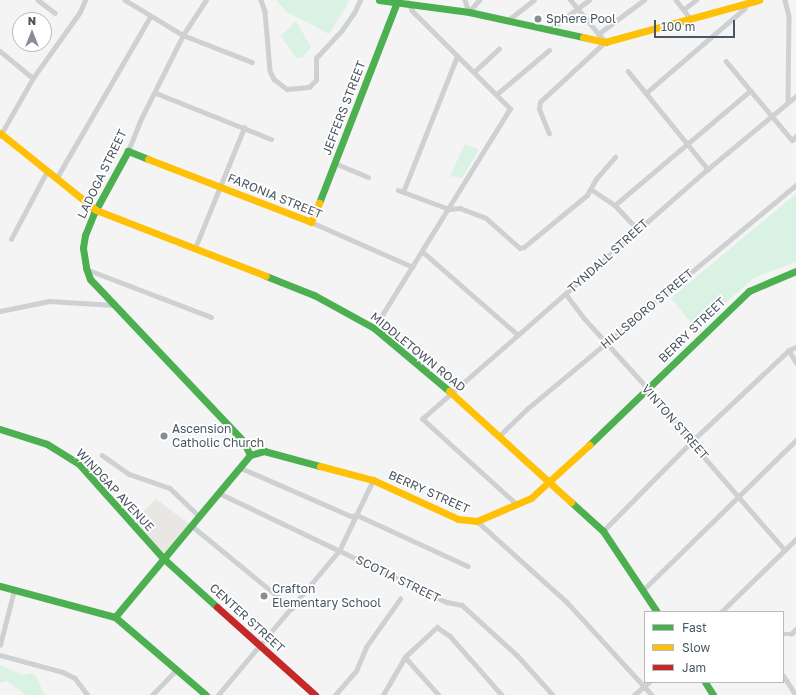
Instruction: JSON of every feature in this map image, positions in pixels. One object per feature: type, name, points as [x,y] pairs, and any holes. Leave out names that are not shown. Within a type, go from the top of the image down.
[{"type":"street","points":[[38,0],[54,13]]},
{"type":"street","points":[[0,134],[33,78],[80,12],[84,0]]},
{"type":"street","name":"LADOGA STREET","points":[[206,0],[183,35],[156,93],[140,121],[128,151],[96,210],[83,248],[86,268],[90,279],[243,441],[250,455]]},
{"type":"street","points":[[262,0],[265,11],[270,71],[274,79],[287,89],[309,87],[316,80],[316,58],[342,30],[354,13],[360,0]]},
{"type":"street","points":[[379,0],[469,12],[605,42],[759,0]]},
{"type":"street","points":[[465,0],[469,12]]},
{"type":"street","points":[[469,12],[479,0]]},
{"type":"street","points":[[507,21],[534,0]]},
{"type":"street","points":[[570,0],[605,42]]},
{"type":"street","points":[[548,30],[589,0]]},
{"type":"street","points":[[598,34],[644,0]]},
{"type":"street","points":[[676,0],[691,19]]},
{"type":"street","points":[[684,9],[696,0]]},
{"type":"street","points":[[785,0],[789,16],[788,102]]},
{"type":"street","points":[[124,1],[183,35],[252,62]]},
{"type":"street","name":"JEFFERS STREET","points":[[311,222],[397,2]]},
{"type":"street","points":[[374,328],[423,252],[510,109],[497,94],[412,11],[408,3]]},
{"type":"street","points":[[646,93],[744,9],[746,4]]},
{"type":"street","points":[[56,179],[150,17]]},
{"type":"street","points":[[549,134],[538,109],[540,102],[605,42]]},
{"type":"street","points":[[474,72],[499,49]]},
{"type":"street","points":[[497,94],[549,50]]},
{"type":"street","points":[[0,51],[33,78]]},
{"type":"street","points":[[457,56],[400,191],[448,209],[460,208],[486,218],[520,248],[524,247],[561,218],[591,189],[594,181],[615,157]]},
{"type":"street","points":[[726,61],[792,140],[796,136]]},
{"type":"street","points":[[628,71],[686,144],[708,169]]},
{"type":"street","points":[[615,205],[750,91]]},
{"type":"street","points":[[156,93],[271,139]]},
{"type":"street","name":"TYNDALL STREET","points":[[517,505],[422,419],[450,392],[566,294],[708,169],[796,96]]},
{"type":"street","points":[[195,248],[219,186],[244,128]]},
{"type":"street","name":"MIDDLETOWN ROAD","points":[[0,134],[96,210],[328,301],[374,328],[450,392],[603,531],[656,611]]},
{"type":"street","name":"FARONIA STREET","points":[[128,151],[311,222],[413,267]]},
{"type":"street","points":[[335,163],[368,177]]},
{"type":"street","points":[[11,239],[47,171]]},
{"type":"street","name":"HILLSBORO STREET","points":[[499,436],[527,409],[796,185]]},
{"type":"street","points":[[591,189],[615,205],[638,230]]},
{"type":"street","points":[[423,252],[517,334]]},
{"type":"street","points":[[86,268],[212,317]]},
{"type":"street","name":"BERRY STREET","points":[[250,455],[264,451],[373,480],[458,519],[477,521],[531,498],[550,483],[749,291],[796,271]]},
{"type":"street","name":"VINTON STREET","points":[[566,294],[606,344],[646,389],[661,403],[691,442],[785,550]]},
{"type":"street","points":[[0,311],[49,301],[114,305]]},
{"type":"street","points":[[603,531],[691,442],[789,350],[796,347]]},
{"type":"street","points":[[789,350],[796,362]]},
{"type":"street","name":"WINDGAP AVENUE","points":[[0,429],[47,444],[67,454],[163,558]]},
{"type":"street","points":[[643,590],[796,440]]},
{"type":"street","points":[[102,455],[129,474],[170,488],[199,516]]},
{"type":"street","points":[[115,617],[163,558],[241,468],[250,455]]},
{"type":"street","points":[[241,468],[351,516],[357,515],[468,566]]},
{"type":"street","points":[[218,695],[340,551],[373,480]]},
{"type":"street","name":"SCOTIA STREET","points":[[219,493],[340,551],[471,611],[517,654],[553,695]]},
{"type":"street","points":[[477,521],[566,602],[652,695]]},
{"type":"street","points":[[191,526],[292,608]]},
{"type":"street","points":[[721,611],[796,539]]},
{"type":"street","name":"CENTER STREET","points":[[163,558],[316,695]]},
{"type":"street","points":[[0,586],[115,617],[206,695]]},
{"type":"street","points":[[0,645],[14,590]]},
{"type":"street","points":[[335,695],[356,671],[366,647],[400,599]]},
{"type":"street","points":[[383,695],[405,657],[437,627],[450,636],[502,695]]},
{"type":"street","points":[[784,634],[791,634],[796,629]]},
{"type":"street","points":[[0,655],[63,672],[74,678],[88,695]]},
{"type":"street","points":[[405,657],[440,695]]},
{"type":"street","points":[[152,695],[176,670]]},
{"type":"street","points":[[784,677],[796,695]]},
{"type":"street","points":[[634,695],[648,683]]},
{"type":"street","points":[[705,683],[713,695]]},
{"type":"shaded area","points":[[156,499],[191,525],[163,558],[131,523]]},
{"type":"green space","points":[[276,0],[347,0],[349,2],[329,34],[287,12]]},
{"type":"green space","points":[[296,21],[311,47],[302,58],[296,58],[281,36]]},
{"type":"green space","points":[[465,144],[479,150],[462,178],[450,176]]},
{"type":"green space","points":[[796,194],[796,262],[755,277],[696,329],[671,298]]},
{"type":"green space","points":[[0,665],[23,675],[34,673],[45,695],[26,695],[7,681],[0,683]]},
{"type":"traffic: fast","points":[[379,0],[469,12],[583,37]]},
{"type":"traffic: fast","points":[[319,203],[397,2]]},
{"type":"traffic: fast","points":[[148,159],[128,151],[94,213],[85,235],[83,248],[86,268],[90,279],[243,441],[250,455]]},
{"type":"traffic: fast","points":[[589,445],[749,291],[796,271]]},
{"type":"traffic: fast","points":[[266,276],[314,295],[374,328],[449,391]]},
{"type":"traffic: fast","points":[[0,429],[47,444],[78,463],[163,558],[217,607]]},
{"type":"traffic: fast","points":[[115,617],[250,455],[264,451],[320,466]]},
{"type":"traffic: fast","points":[[571,502],[603,531],[656,611]]},
{"type":"traffic: fast","points":[[0,586],[115,617],[206,695]]},
{"type":"traffic: fast","points":[[706,683],[713,695]]},
{"type":"traffic: slow","points":[[583,37],[605,42],[759,0]]},
{"type":"traffic: slow","points":[[0,133],[96,210],[266,276]]},
{"type":"traffic: slow","points":[[148,159],[311,222],[319,203]]},
{"type":"traffic: slow","points":[[449,391],[571,502]]},
{"type":"traffic: slow","points":[[320,466],[373,480],[458,519],[477,521],[531,498],[589,445]]},
{"type":"traffic: jam","points":[[217,607],[315,695]]},
{"type":"place","name":"Sphere Pool","points":[[538,19]]},
{"type":"place","name":"Ascension Catholic Church","points":[[164,436]]},
{"type":"place","name":"Crafton Elementary School","points":[[264,596]]}]
